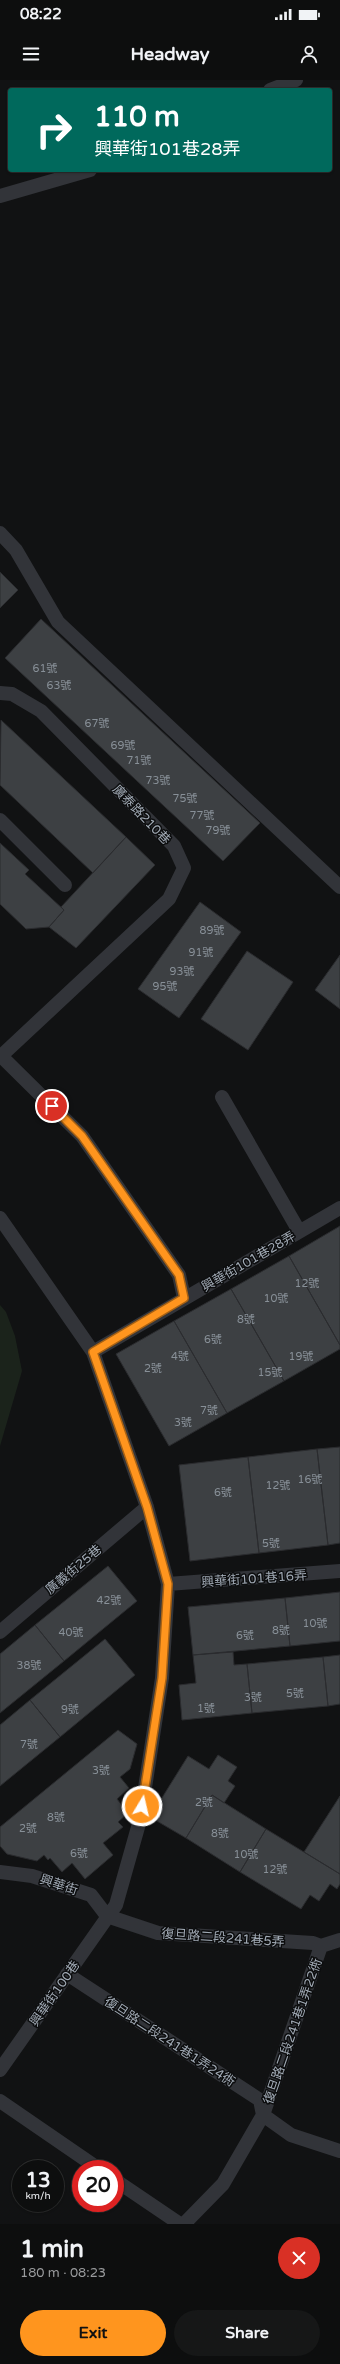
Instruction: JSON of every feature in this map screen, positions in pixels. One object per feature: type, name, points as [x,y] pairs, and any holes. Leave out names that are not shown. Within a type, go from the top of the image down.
[{"type":"lane","points":[[275,88],[296,80]]},
{"type":"lane","points":[[0,196],[83,172]]},
{"type":"lane","points":[[0,533],[16,550],[58,622],[340,887]]},
{"type":"lane","name":"廣泰路210巷","points":[[0,693],[12,694],[41,711],[174,846],[184,868],[169,900],[1,1057]]},
{"type":"lane","points":[[0,820],[65,885]]},
{"type":"lane","points":[[1,1057],[82,1136],[179,1275],[184,1298]]},
{"type":"lane","name":"興華街101巷28弄","points":[[222,1097],[300,1231]]},
{"type":"lane","name":"興華街101巷28弄","points":[[93,1352],[340,1208]]},
{"type":"lane","name":"興華街100巷","points":[[0,1218],[93,1352],[147,1507],[168,1584],[162,1678],[140,1820],[116,1905],[0,2070]]},
{"type":"lane","name":"廣義街25巷","points":[[0,1632],[147,1507]]},
{"type":"lane","name":"興華街101巷16弄","points":[[168,1584],[340,1571]]},
{"type":"lane","name":"興華街","points":[[0,1872],[32,1876],[91,1895],[107,1916]]},
{"type":"lane","name":"復旦路二段241巷5弄","points":[[107,1916],[158,1933],[313,1943],[321,1946],[340,1940]]},
{"type":"lane","name":"復旦路二段241巷1弄22衖","points":[[184,2224],[224,2184],[264,2115],[321,1946]]},
{"type":"lane","name":"復旦路二段241巷1弄24衖","points":[[67,1974],[260,2100],[264,2115]]},
{"type":"lane","points":[[0,2101],[87,2160]]},
{"type":"lane","points":[[264,2115],[291,2135],[340,2151]]},
{"type":"lane","points":[[124,2186],[180,2224]]},
{"type":"shaded area","points":[[0,1305],[6,1312],[15,1336],[22,1371],[0,1446]]},
{"type":"building","points":[[0,572],[18,590],[0,608]]},
{"type":"building","points":[[41,619],[260,823],[223,861],[5,658]]},
{"type":"building","points":[[1,720],[126,837],[93,873],[0,785]]},
{"type":"building","points":[[126,837],[155,865],[76,948],[49,927],[64,910],[61,907]]},
{"type":"building","points":[[0,843],[29,870],[25,874],[64,910],[49,927],[26,929],[0,904]]},
{"type":"building","points":[[200,902],[241,932],[179,1018],[138,989]]},
{"type":"building","points":[[247,951],[293,982],[248,1050],[201,1019]]},
{"type":"building","points":[[340,955],[340,1009],[315,990]]},
{"type":"building","points":[[340,1226],[340,1345],[289,1256]]},
{"type":"building","points":[[289,1256],[340,1345],[340,1349],[284,1381],[231,1289]]},
{"type":"building","points":[[231,1289],[284,1381],[227,1413],[174,1321]]},
{"type":"building","points":[[174,1321],[227,1413],[169,1446],[116,1354]]},
{"type":"building","points":[[340,1447],[340,1543],[328,1545],[317,1449]]},
{"type":"building","points":[[317,1449],[328,1545],[259,1553],[248,1457]]},
{"type":"building","points":[[248,1457],[259,1553],[190,1561],[179,1465]]},
{"type":"building","points":[[108,1566],[137,1601],[64,1661],[35,1625]]},
{"type":"building","points":[[340,1592],[340,1641],[290,1646],[285,1598]]},
{"type":"building","points":[[285,1598],[290,1646],[193,1655],[188,1607]]},
{"type":"building","points":[[35,1625],[64,1661],[0,1713],[0,1654]]},
{"type":"building","points":[[105,1639],[135,1675],[60,1737],[30,1700]]},
{"type":"building","points":[[233,1652],[234,1665],[247,1664],[252,1713],[182,1720],[179,1685],[196,1683],[193,1655]]},
{"type":"building","points":[[340,1655],[340,1704],[328,1706],[323,1657]]},
{"type":"building","points":[[323,1657],[328,1706],[252,1713],[247,1664]]},
{"type":"building","points":[[30,1700],[60,1737],[0,1786],[0,1725]]},
{"type":"building","points":[[118,1730],[137,1744],[130,1769],[120,1777],[129,1788],[117,1799],[128,1813],[118,1822],[123,1827],[103,1843],[113,1855],[85,1879],[72,1863],[62,1872],[50,1858],[48,1860],[44,1855],[37,1861],[7,1854],[0,1846],[0,1827]]},
{"type":"building","points":[[218,1755],[237,1767],[228,1781],[235,1786],[224,1803],[212,1795],[186,1838],[150,1817],[188,1756],[209,1769]]},
{"type":"building","points":[[212,1795],[266,1829],[240,1872],[186,1838]]},
{"type":"building","points":[[340,1796],[340,1874],[304,1852]]},
{"type":"building","points":[[266,1829],[340,1874],[340,1884],[337,1889],[330,1884],[319,1901],[310,1895],[301,1909],[240,1872]]},
{"type":"route","points":[[52,1106],[82,1136],[179,1275],[184,1298],[93,1352],[147,1507],[168,1584],[162,1678],[142,1806]]}]
